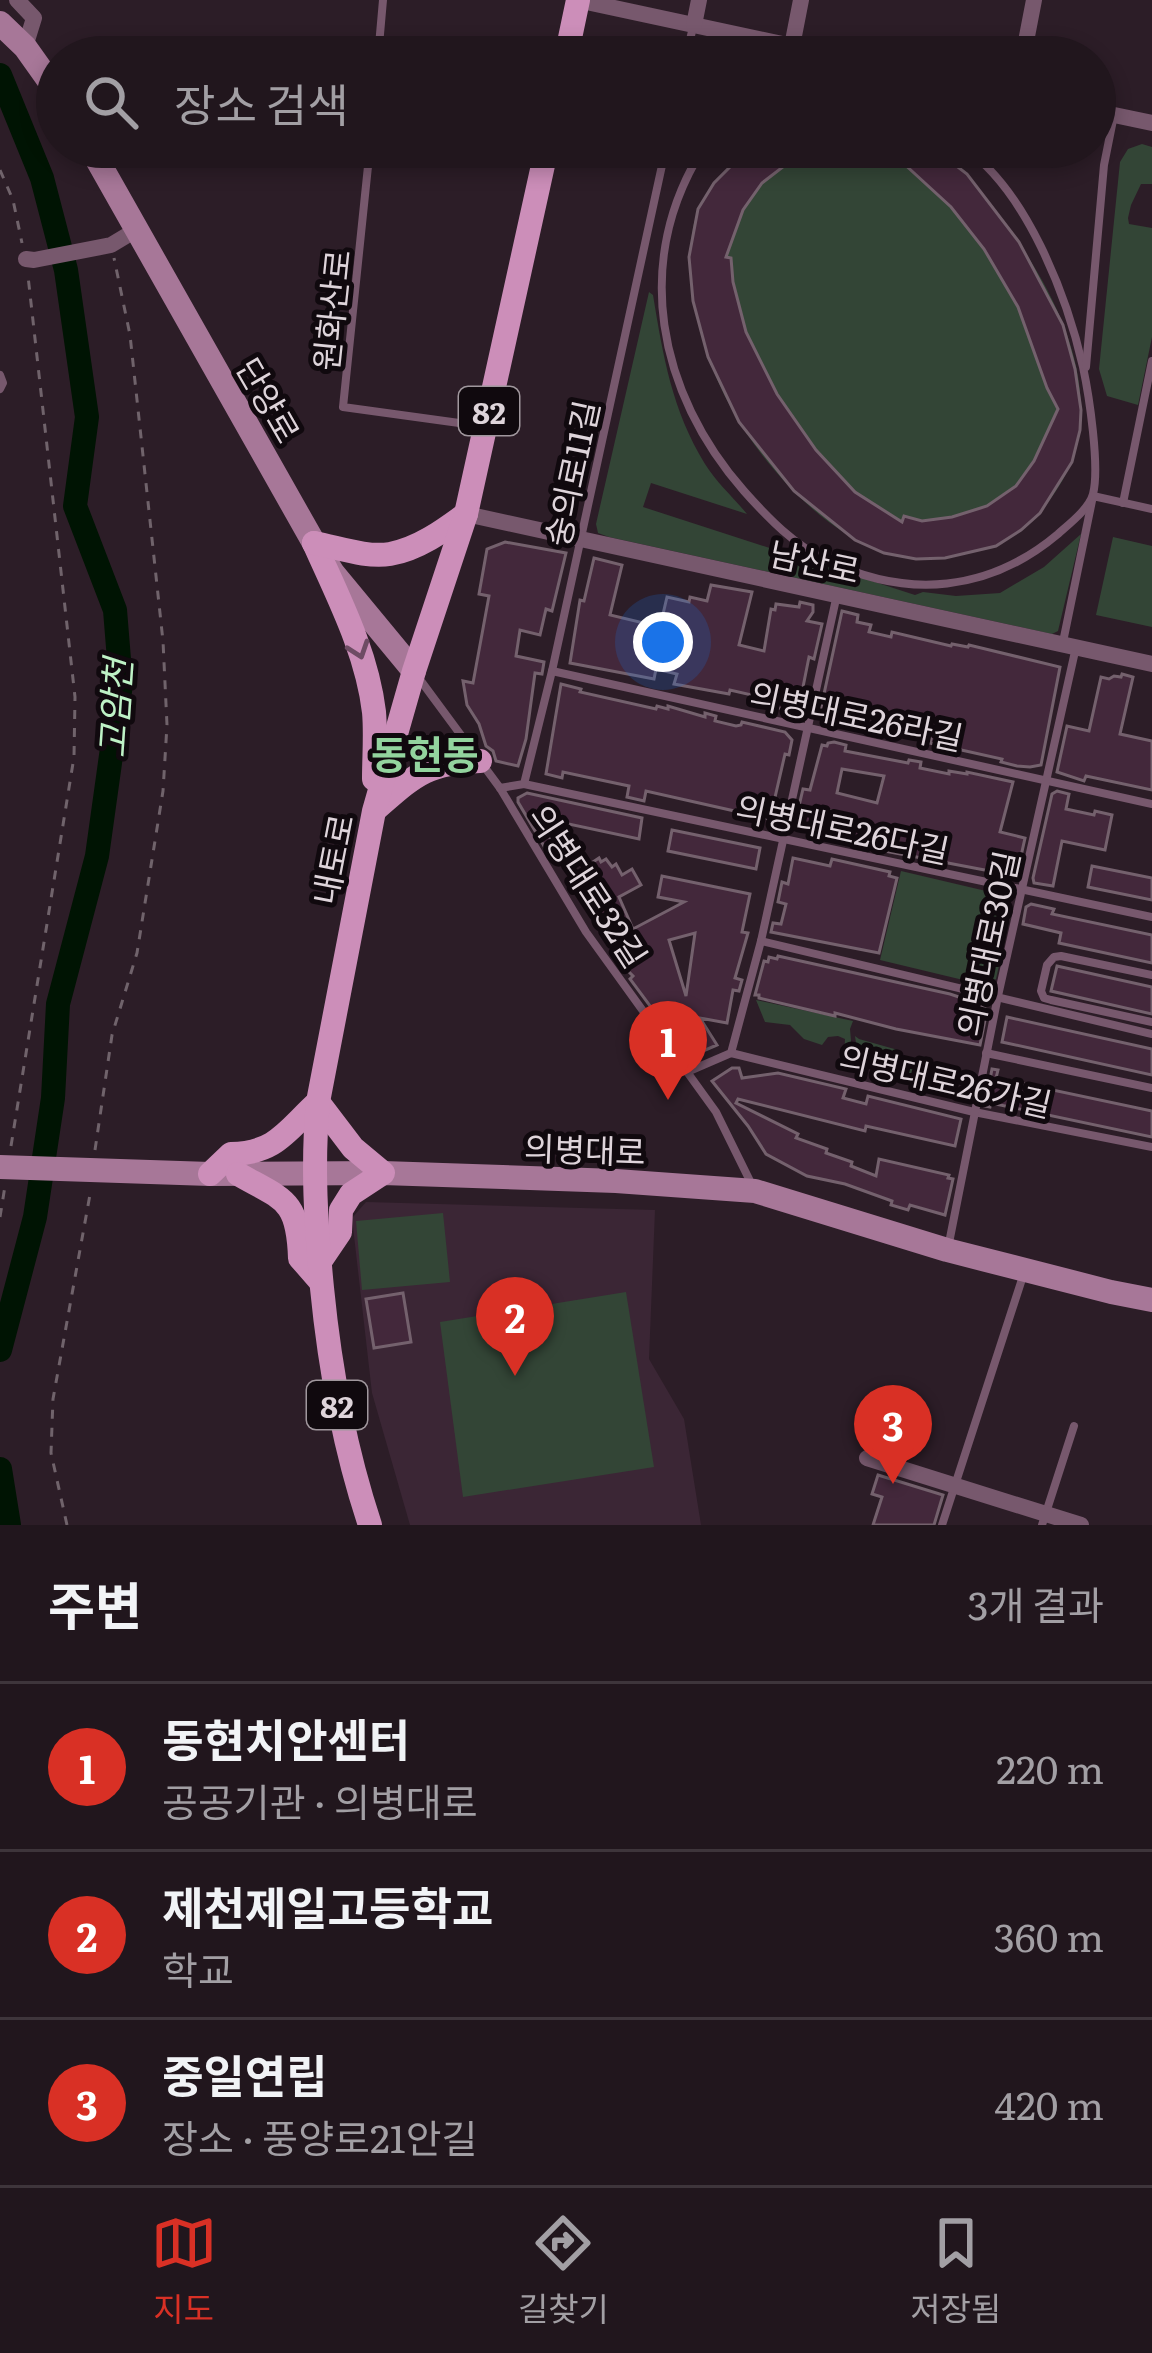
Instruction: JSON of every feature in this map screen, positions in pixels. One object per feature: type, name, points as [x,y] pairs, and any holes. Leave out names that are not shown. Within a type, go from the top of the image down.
[{"type":"main road","points":[[570,36],[577,0]]},
{"type":"main road","name":"내토로","points":[[370,1525],[337,1405],[314,1172],[318,1102],[374,811],[466,514],[542,168]]},
{"type":"main road","points":[[314,543],[389,554],[439,534],[466,514]]},
{"type":"main road","points":[[314,543],[365,669],[374,714],[374,811]]},
{"type":"main road","points":[[374,811],[430,768],[481,761]]},
{"type":"main road","points":[[210,1174],[231,1154],[254,1154],[283,1138],[318,1102],[353,1148],[383,1173],[351,1193],[321,1273],[300,1258],[293,1216],[285,1200],[238,1174]]},
{"type":"street","points":[[17,0],[34,19],[25,47]]},
{"type":"street","points":[[577,0],[745,36]]},
{"type":"street","points":[[694,25],[699,0]]},
{"type":"street","points":[[794,36],[801,0]]},
{"type":"street","points":[[1027,36],[1034,0]]},
{"type":"street","points":[[0,23],[36,62]]},
{"type":"street","points":[[1116,115],[1152,123]]},
{"type":"street","name":"단양로","points":[[101,168],[314,543],[414,671]]},
{"type":"street","points":[[30,260],[106,246],[136,230]]},
{"type":"street","name":"남산로","points":[[466,514],[1152,664]]},
{"type":"street","name":"의병대로","points":[[8,1167],[210,1174],[383,1173],[755,1191],[947,1250],[1152,1300]]},
{"type":"street","points":[[867,1458],[954,1484],[1043,1519],[1081,1525]]},
{"type":"lane","points":[[380,36],[383,0]]},
{"type":"lane","points":[[691,36],[694,25]]},
{"type":"lane","name":"원화산로","points":[[368,168],[343,407],[486,427]]},
{"type":"lane","name":"숭의로11길","points":[[524,784],[661,168]]},
{"type":"lane","points":[[691,168],[672,214],[661,278],[665,334],[684,396],[711,449],[760,509],[797,542],[824,560],[862,575],[919,586],[946,584],[990,575],[1022,560],[1077,517],[1093,496],[1152,508]]},
{"type":"lane","points":[[986,168],[1038,242],[1064,298],[1085,375]]},
{"type":"lane","points":[[1085,375],[1104,168]]},
{"type":"lane","points":[[1123,502],[1152,361]]},
{"type":"lane","points":[[0,375],[0,389]]},
{"type":"lane","name":"의병대로30길","points":[[947,1250],[1046,780],[1093,496],[1085,375]]},
{"type":"lane","points":[[687,1072],[731,1053],[761,940],[837,595]]},
{"type":"lane","name":"의병대로32길","points":[[414,671],[500,788],[586,932],[716,1112],[755,1191]]},
{"type":"lane","name":"의병대로26라길","points":[[552,671],[1152,804]]},
{"type":"lane","points":[[500,788],[524,784]]},
{"type":"lane","name":"의병대로26다길","points":[[524,784],[1152,917]]},
{"type":"lane","points":[[761,940],[1152,1034]]},
{"type":"lane","points":[[1152,975],[1054,957],[1047,965],[1041,991],[1051,1000],[1152,1022]]},
{"type":"lane","name":"의병대로26가길","points":[[731,1053],[974,1112],[1152,1148]]},
{"type":"lane","points":[[986,1053],[1152,1088]]},
{"type":"lane","points":[[942,1525],[1025,1270]]},
{"type":"lane","points":[[1043,1519],[1074,1426]]},
{"type":"path","points":[[0,170],[30,260],[75,697],[74,757],[0,1216]]},
{"type":"path","points":[[67,1525],[51,1453],[53,1399],[90,1202],[88,1170],[112,1035],[137,953],[163,791],[166,725],[163,641],[130,335],[106,246]]},
{"type":"shaded area","points":[[366,1202],[655,1210],[649,1359],[684,1419],[701,1525],[410,1525],[372,1393],[352,1218]]},
{"type":"green space","points":[[1142,144],[1152,147],[1152,184],[1141,184],[1128,218],[1129,224],[1152,228],[1152,337],[1138,405],[1107,396],[1099,369],[1120,162],[1128,149]]},
{"type":"green space","points":[[728,168],[959,168],[1040,277],[1071,348],[1080,421],[1073,457],[1036,517],[1016,534],[992,545],[941,558],[910,558],[852,538],[776,472],[735,415],[704,338],[691,255],[693,231],[705,197]]},
{"type":"green space","points":[[649,292],[684,423],[709,471],[747,514],[651,483],[643,507],[915,595],[1000,593],[1044,567],[1081,534],[1058,631],[1052,634],[598,533],[596,524]]},
{"type":"green space","points":[[1113,537],[1152,546],[1152,627],[1096,615]]},
{"type":"green space","points":[[901,871],[1003,895],[1012,906],[996,979],[984,985],[880,960]]},
{"type":"green space","points":[[756,1000],[853,1021],[852,1052],[844,1057],[845,1039],[838,1036],[828,1037],[822,1045],[804,1039],[790,1025],[765,1022]]},
{"type":"green space","points":[[855,1036],[898,1050],[901,1065],[961,1090],[878,1077],[879,1062],[858,1057]]},
{"type":"green space","points":[[443,1213],[450,1282],[362,1290],[356,1221]]},
{"type":"green space","points":[[626,1292],[654,1467],[463,1497],[440,1322]]},
{"type":"building","points":[[729,168],[781,168],[762,183],[743,210],[726,257],[731,258],[746,332],[777,394],[816,450],[855,492],[902,522],[904,516],[922,521],[987,506],[1016,486],[1034,461],[1058,409],[1018,307],[984,249],[951,207],[909,168],[959,168],[967,174],[1019,242],[1063,325],[1075,369],[1080,430],[1072,462],[1040,513],[996,546],[945,558],[916,559],[884,553],[855,540],[794,491],[739,422],[708,357],[693,301],[689,257],[698,209]]},
{"type":"building","points":[[505,542],[566,553],[552,611],[546,609],[540,635],[520,630],[516,656],[544,662],[542,674],[535,673],[518,766],[496,761],[486,746],[467,705],[463,681],[473,683],[489,596],[479,594],[487,549]]},
{"type":"building","points":[[594,558],[622,565],[610,615],[660,627],[667,597],[707,601],[711,585],[752,592],[739,645],[764,651],[771,609],[776,604],[813,605],[807,621],[822,624],[814,659],[809,657],[799,707],[791,711],[750,701],[752,695],[674,684],[677,674],[656,669],[654,679],[570,663],[580,600],[584,601]]},
{"type":"building","points":[[842,611],[871,625],[869,632],[969,645],[1060,667],[1041,765],[1017,766],[930,743],[931,739],[907,734],[906,721],[839,707],[836,720],[819,717]]},
{"type":"building","points":[[1101,677],[1133,677],[1120,734],[1152,741],[1152,790],[1086,776],[1084,781],[1057,772],[1067,726],[1089,731]]},
{"type":"building","points":[[561,684],[656,709],[668,706],[716,716],[715,721],[736,726],[742,722],[785,732],[792,740],[770,819],[646,791],[644,801],[627,797],[629,786],[563,772],[562,778],[546,774]]},
{"type":"building","points":[[822,745],[846,745],[845,751],[921,762],[920,768],[1013,782],[1000,832],[1025,838],[1017,874],[1008,878],[851,840],[852,835],[843,828],[845,816],[824,809],[819,833],[801,829],[795,823],[803,789],[810,790]],"holes":[[[842,769],[884,776],[877,803],[837,793]]]},
{"type":"building","points":[[527,793],[642,818],[639,839],[559,822],[556,817],[543,825],[561,859],[554,863],[518,802]]},
{"type":"building","points":[[1052,794],[1069,794],[1066,809],[1112,815],[1105,850],[1062,841],[1053,886],[1034,883],[1033,878]]},
{"type":"building","points":[[672,830],[760,848],[756,869],[668,851]]},
{"type":"building","points":[[599,858],[612,867],[616,864],[622,875],[632,869],[641,885],[619,897],[633,929],[684,902],[658,897],[662,876],[750,894],[742,932],[748,933],[735,978],[742,980],[739,991],[733,990],[727,1023],[700,1018],[717,1045],[689,1057],[663,1006],[653,1010],[630,979],[633,976],[616,959],[623,955],[594,910],[610,901],[587,866]],"holes":[[[695,933],[686,996],[669,940]]]},
{"type":"building","points":[[793,858],[830,866],[832,859],[890,872],[889,876],[897,878],[879,953],[771,932],[773,923],[781,924],[786,904],[778,902],[782,882],[788,884]]},
{"type":"building","points":[[1092,866],[1152,878],[1152,900],[1088,887]]},
{"type":"building","points":[[1031,904],[1054,909],[1052,914],[1152,935],[1152,963],[1059,943],[1061,933],[1023,924]]},
{"type":"building","points":[[778,956],[980,1004],[987,1010],[980,1045],[759,998],[755,995],[764,961]]},
{"type":"building","points":[[1057,966],[1152,987],[1152,1014],[1051,991]]},
{"type":"building","points":[[1007,1017],[1152,1049],[1152,1075],[1002,1042]]},
{"type":"building","points":[[739,1068],[742,1078],[778,1073],[846,1089],[843,1098],[866,1104],[868,1096],[961,1119],[955,1146],[866,1126],[865,1131],[738,1099],[736,1103],[876,1176],[879,1159],[949,1175],[953,1179],[945,1215],[891,1205],[892,1201],[845,1184],[807,1176],[766,1154],[712,1081]]},
{"type":"building","points":[[992,1069],[998,1070],[996,1078],[1152,1111],[1152,1137],[991,1103],[985,1106]]},
{"type":"building","points":[[403,1293],[411,1342],[374,1348],[366,1299]]},
{"type":"building","points":[[878,1475],[943,1495],[934,1525],[873,1525],[882,1497],[872,1494]]},
{"type":"waterway","name":"고암천","points":[[0,75],[36,163]]},
{"type":"waterway","name":"고암천","points":[[0,1350],[35,1217],[53,1098],[58,1004],[97,856],[121,684],[115,610],[75,506],[87,417],[66,270],[38,168]]},
{"type":"waterway","name":"고암천","points":[[0,1469],[9,1525]]},
{"type":"place","name":"동현치안센터","points":[[668,1100]]},
{"type":"place","name":"제천제일고등학교","points":[[515,1376]]},
{"type":"place","name":"중일연립","points":[[893,1484]]},
{"type":"district","name":"동현동","points":[[425,752]]}]
